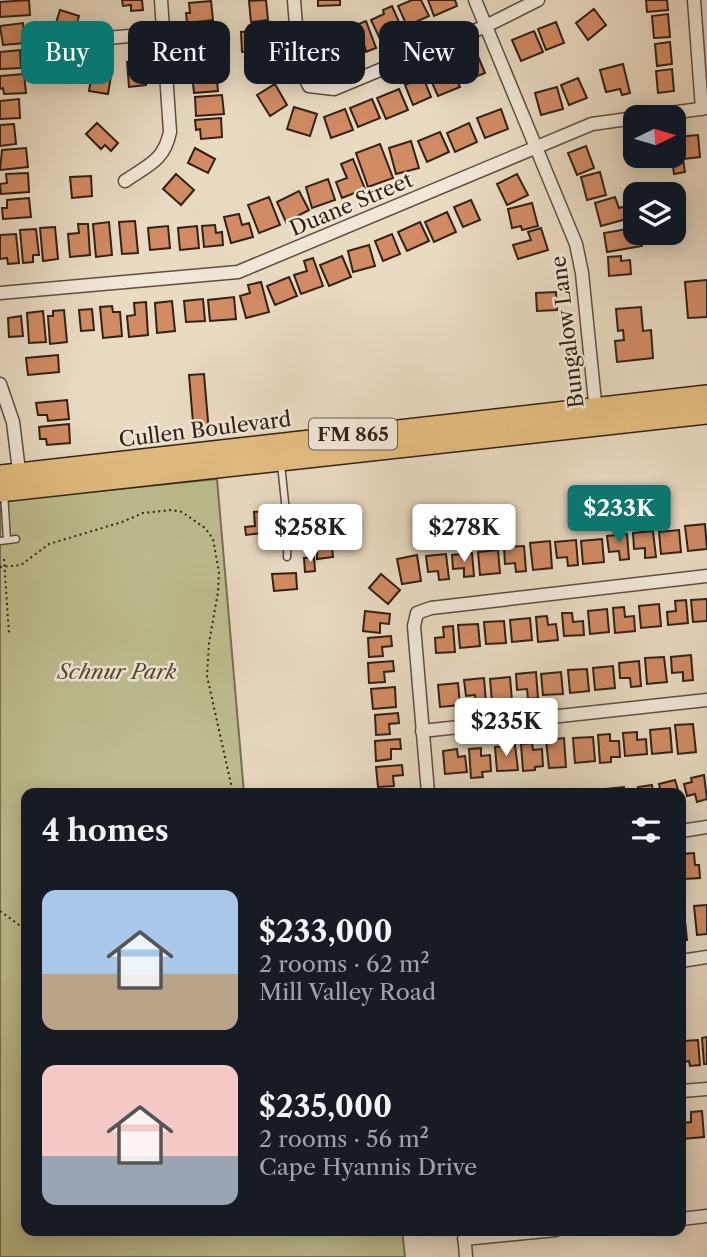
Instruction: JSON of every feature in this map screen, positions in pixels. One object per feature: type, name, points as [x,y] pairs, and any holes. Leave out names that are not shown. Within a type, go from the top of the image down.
[{"type":"main road","name":"Cullen Boulevard","points":[[204,461],[281,462],[400,449],[597,417],[707,395]]},
{"type":"main road","name":"Cullen Boulevard","points":[[8,483],[204,461],[398,429],[597,417],[707,414]]},
{"type":"main road","points":[[398,429],[400,449]]},
{"type":"street","points":[[161,0],[162,21]]},
{"type":"street","points":[[294,0],[299,65],[309,86],[334,89],[486,26],[538,0]]},
{"type":"street","name":"Bungalow Lane","points":[[475,0],[578,252],[597,417]]},
{"type":"street","points":[[694,0],[705,108]]},
{"type":"street","points":[[125,181],[160,157],[167,148],[170,132],[167,84]]},
{"type":"street","name":"Duane Street","points":[[0,293],[238,272],[592,124],[705,108]]},
{"type":"street","points":[[0,384],[13,422],[8,483]]},
{"type":"street","points":[[428,788],[414,625],[417,613],[431,608],[707,576]]},
{"type":"street","points":[[422,730],[707,700]]},
{"type":"street","points":[[686,830],[707,827]]},
{"type":"street","points":[[686,960],[707,957]]},
{"type":"street","points":[[686,1091],[707,1089]]},
{"type":"street","points":[[686,1218],[707,1216]]},
{"type":"street","points":[[464,1236],[466,1257]]},
{"type":"lane","points":[[281,462],[288,531],[287,557]]},
{"type":"lane","points":[[8,483],[3,540],[16,540]]},
{"type":"path","points":[[0,567],[21,565],[49,544],[143,513],[172,510],[182,512],[205,528],[213,539],[219,572],[209,643],[208,676],[232,788]]},
{"type":"path","points":[[4,559],[9,634]]},
{"type":"path","points":[[0,911],[21,926]]},
{"type":"green space","name":"Schnur Park","points":[[217,479],[244,788],[21,788],[21,1236],[403,1236],[405,1257],[0,1257],[0,501]]},
{"type":"building","points":[[29,0],[30,15],[0,17],[0,2]]},
{"type":"building","points":[[122,0],[142,0],[143,10],[131,11],[131,5],[123,6]]},
{"type":"building","points":[[266,0],[268,20],[251,21],[249,1]]},
{"type":"building","points":[[318,0],[340,0],[340,5],[318,6]]},
{"type":"building","points":[[412,0],[421,0],[429,16],[418,21],[405,21],[398,6]]},
{"type":"building","points":[[428,0],[455,0],[457,6],[434,16]]},
{"type":"building","points":[[646,0],[667,0],[668,10],[647,12]]},
{"type":"building","points":[[211,1],[213,20],[187,21],[186,13],[190,13],[189,3]]},
{"type":"building","points":[[392,6],[399,21],[379,21],[379,37],[371,20],[384,14],[383,10]]},
{"type":"building","points":[[594,9],[606,25],[588,40],[576,23]]},
{"type":"building","points":[[60,10],[79,16],[77,21],[57,21]]},
{"type":"building","points":[[668,14],[670,37],[654,38],[652,16]]},
{"type":"building","points":[[365,21],[376,48],[366,52],[365,47]]},
{"type":"building","points":[[556,22],[564,43],[546,50],[538,29]]},
{"type":"building","points":[[21,23],[21,43],[3,45],[0,26]]},
{"type":"building","points":[[534,31],[543,52],[521,61],[512,40]]},
{"type":"building","points":[[241,32],[244,32],[242,52]]},
{"type":"building","points":[[670,42],[672,64],[657,66],[655,44]]},
{"type":"building","points":[[20,50],[21,68],[0,69],[0,52]]},
{"type":"building","points":[[479,59],[485,73],[479,75]]},
{"type":"building","points":[[623,64],[630,93],[622,95],[620,89],[606,92],[600,70]]},
{"type":"building","points":[[672,69],[674,91],[658,93],[656,71]]},
{"type":"building","points":[[21,74],[21,84],[25,84],[26,93],[4,94],[3,88],[0,89],[0,76]]},
{"type":"building","points":[[578,78],[587,98],[569,105],[561,85]]},
{"type":"building","points":[[90,84],[110,84],[108,94],[89,91]]},
{"type":"building","points":[[129,84],[146,84],[146,85],[129,87]]},
{"type":"building","points":[[193,84],[217,84],[218,91],[194,93]]},
{"type":"building","points":[[275,84],[287,105],[270,116],[257,95]]},
{"type":"building","points":[[426,84],[431,97],[413,105],[405,85]]},
{"type":"building","points":[[433,84],[459,84],[460,87],[438,96]]},
{"type":"building","points":[[557,87],[563,109],[541,115],[535,93]]},
{"type":"building","points":[[399,89],[408,110],[386,119],[377,98]]},
{"type":"building","points":[[222,95],[224,114],[196,116],[195,97]]},
{"type":"building","points":[[19,99],[20,118],[0,119],[0,101]]},
{"type":"building","points":[[372,99],[380,118],[358,127],[350,108]]},
{"type":"building","points":[[294,107],[317,114],[310,136],[287,129]]},
{"type":"building","points":[[345,109],[353,130],[331,138],[324,117]]},
{"type":"building","points":[[501,109],[508,129],[485,138],[477,118]]},
{"type":"building","points":[[221,118],[222,137],[201,139],[195,120]]},
{"type":"building","points":[[97,123],[118,143],[111,151],[105,145],[101,149],[86,134]]},
{"type":"building","points":[[469,123],[477,142],[455,152],[447,133]]},
{"type":"building","points":[[14,124],[16,144],[0,146],[0,125]]},
{"type":"building","points":[[440,132],[449,152],[427,162],[418,141]]},
{"type":"building","points":[[698,135],[700,157],[686,159],[686,136]]},
{"type":"building","points":[[411,141],[419,168],[396,174],[389,148]]},
{"type":"building","points":[[380,144],[393,178],[368,187],[356,153]]},
{"type":"building","points":[[586,146],[594,168],[577,175],[568,153]]},
{"type":"building","points":[[26,148],[28,167],[0,170],[2,150]]},
{"type":"building","points":[[195,148],[215,159],[208,173],[188,163]]},
{"type":"building","points":[[353,159],[365,189],[342,198],[336,182],[347,178],[341,164]]},
{"type":"building","points":[[673,168],[684,168],[685,172],[674,174]]},
{"type":"building","points":[[600,172],[606,195],[587,200],[581,177]]},
{"type":"building","points":[[28,173],[29,192],[1,194],[0,184],[7,183],[6,174]]},
{"type":"building","points":[[176,174],[194,190],[181,205],[163,189]]},
{"type":"building","points":[[517,174],[528,195],[507,205],[497,184]]},
{"type":"building","points":[[91,176],[92,196],[72,198],[70,177]]},
{"type":"building","points":[[328,179],[335,200],[312,208],[306,187]]},
{"type":"building","points":[[299,191],[309,210],[286,222],[277,202]]},
{"type":"building","points":[[269,197],[280,225],[259,233],[248,205]]},
{"type":"building","points":[[615,197],[619,208],[623,207],[623,220],[601,226],[595,203]]},
{"type":"building","points":[[29,198],[31,217],[3,219],[2,208],[7,208],[7,200]]},
{"type":"building","points":[[471,200],[480,220],[463,227],[454,207]]},
{"type":"building","points":[[532,203],[538,226],[522,230],[521,226],[512,228],[508,209]]},
{"type":"building","points":[[447,212],[456,232],[434,242],[425,222]]},
{"type":"building","points":[[239,214],[242,225],[249,223],[253,237],[231,243],[224,217]]},
{"type":"building","points":[[135,221],[138,253],[122,254],[119,222]]},
{"type":"building","points":[[109,222],[112,255],[96,257],[93,224]]},
{"type":"building","points":[[420,222],[429,241],[407,251],[398,232]]},
{"type":"building","points":[[78,224],[88,224],[90,255],[70,257],[68,234],[79,233]]},
{"type":"building","points":[[215,225],[216,233],[222,232],[223,245],[204,247],[202,226]]},
{"type":"building","points":[[168,226],[170,248],[150,250],[148,228]]},
{"type":"building","points":[[197,226],[199,248],[180,250],[178,228]]},
{"type":"building","points":[[55,227],[58,259],[43,261],[40,228]]},
{"type":"building","points":[[541,228],[548,250],[518,259],[513,245],[531,240],[528,232]]},
{"type":"building","points":[[36,229],[39,255],[33,255],[33,262],[23,263],[20,230]]},
{"type":"building","points":[[623,230],[623,245],[642,246],[607,252],[604,233]]},
{"type":"building","points":[[16,234],[19,263],[8,264],[7,258],[0,259],[0,235]]},
{"type":"building","points":[[392,234],[400,254],[383,261],[375,241]]},
{"type":"building","points":[[369,245],[375,266],[353,272],[348,251]]},
{"type":"building","points":[[342,256],[351,277],[329,286],[320,265]]},
{"type":"building","points":[[621,256],[621,261],[630,260],[631,274],[609,276],[608,257]]},
{"type":"building","points":[[313,258],[323,286],[301,294],[294,275],[307,271],[304,261]]},
{"type":"building","points":[[289,277],[297,296],[275,305],[267,286]]},
{"type":"building","points":[[707,280],[707,317],[688,318],[685,282]]},
{"type":"building","points":[[261,282],[269,312],[246,318],[240,296],[250,293],[248,285]]},
{"type":"building","points":[[556,292],[557,310],[537,311],[536,293]]},
{"type":"building","points":[[234,297],[236,319],[210,321],[208,300]]},
{"type":"building","points":[[203,299],[205,321],[186,322],[184,301]]},
{"type":"building","points":[[172,301],[175,331],[157,333],[155,303]]},
{"type":"building","points":[[146,302],[148,335],[129,337],[127,316],[135,315],[134,303]]},
{"type":"building","points":[[112,306],[113,312],[120,312],[122,336],[103,338],[100,307]]},
{"type":"building","points":[[641,307],[643,331],[651,330],[653,358],[617,362],[615,341],[624,340],[623,330],[618,331],[616,309]]},
{"type":"building","points":[[92,309],[94,330],[81,331],[79,310]]},
{"type":"building","points":[[64,310],[67,342],[50,344],[48,316],[53,316],[53,311]]},
{"type":"building","points":[[43,311],[46,342],[29,343],[27,313]]},
{"type":"building","points":[[21,316],[23,336],[9,337],[8,318]]},
{"type":"building","points":[[58,355],[59,372],[28,375],[26,358]]},
{"type":"building","points":[[204,374],[209,433],[194,434],[189,375]]},
{"type":"building","points":[[67,400],[69,419],[48,421],[47,415],[38,415],[36,403]]},
{"type":"building","points":[[69,424],[70,443],[47,445],[46,439],[40,439],[39,427]]},
{"type":"building","points":[[270,511],[272,532],[246,535],[245,527],[255,526],[254,512]]},
{"type":"building","points":[[705,524],[707,549],[688,551],[685,526]]},
{"type":"building","points":[[679,530],[681,552],[661,554],[659,532]]},
{"type":"building","points":[[653,531],[656,557],[645,558],[645,548],[634,549],[633,533]]},
{"type":"building","points":[[627,534],[629,559],[620,560],[619,551],[609,552],[607,536]]},
{"type":"building","points":[[602,539],[604,562],[583,564],[581,541]]},
{"type":"building","points":[[576,540],[578,565],[568,566],[567,557],[557,558],[555,542]]},
{"type":"building","points":[[550,541],[552,568],[533,570],[530,543]]},
{"type":"building","points":[[524,546],[526,571],[516,572],[515,563],[505,564],[504,547]]},
{"type":"building","points":[[332,548],[333,557],[317,559],[317,549]]},
{"type":"building","points":[[498,550],[500,573],[480,575],[478,552]]},
{"type":"building","points":[[472,553],[474,576],[464,577],[464,568],[453,569],[452,555]]},
{"type":"building","points":[[446,554],[449,579],[439,580],[438,571],[428,572],[426,556]]},
{"type":"building","points":[[417,555],[421,581],[402,584],[397,559]]},
{"type":"building","points":[[314,557],[315,571],[305,572],[304,558]]},
{"type":"building","points":[[296,573],[297,589],[274,591],[272,574]]},
{"type":"building","points":[[381,574],[400,590],[388,604],[369,588]]},
{"type":"building","points":[[707,599],[707,621],[693,622],[691,600]]},
{"type":"building","points":[[686,600],[688,623],[668,625],[667,612],[676,611],[675,601]]},
{"type":"building","points":[[659,604],[661,626],[641,628],[639,606]]},
{"type":"building","points":[[624,607],[625,617],[634,616],[635,631],[615,633],[613,608]]},
{"type":"building","points":[[607,609],[609,632],[590,634],[588,611]]},
{"type":"building","points":[[365,611],[390,614],[389,624],[380,623],[380,633],[363,631]]},
{"type":"building","points":[[562,613],[572,613],[573,622],[583,621],[584,635],[564,636]]},
{"type":"building","points":[[547,616],[548,625],[556,624],[558,640],[538,642],[536,617]]},
{"type":"building","points":[[530,618],[532,640],[512,642],[510,620]]},
{"type":"building","points":[[504,621],[506,643],[486,644],[484,622]]},
{"type":"building","points":[[478,624],[480,646],[460,648],[458,625]]},
{"type":"building","points":[[453,626],[455,652],[436,653],[435,638],[444,637],[443,627]]},
{"type":"building","points":[[391,636],[392,646],[382,647],[383,656],[369,657],[368,638]]},
{"type":"building","points":[[691,655],[693,680],[683,681],[683,672],[672,673],[671,657]]},
{"type":"building","points":[[664,657],[667,682],[647,684],[645,658]]},
{"type":"building","points":[[393,661],[394,671],[384,672],[385,682],[369,683],[368,663]]},
{"type":"building","points":[[639,661],[641,686],[631,687],[630,678],[620,678],[619,663]]},
{"type":"building","points":[[613,666],[615,688],[595,690],[593,668]]},
{"type":"building","points":[[587,669],[589,691],[570,693],[568,670]]},
{"type":"building","points":[[536,672],[538,698],[528,699],[527,689],[517,690],[516,674]]},
{"type":"building","points":[[561,672],[563,694],[543,695],[541,674]]},
{"type":"building","points":[[510,677],[512,701],[492,702],[490,679]]},
{"type":"building","points":[[484,678],[486,703],[476,704],[475,695],[466,696],[464,680]]},
{"type":"building","points":[[458,683],[460,705],[440,707],[438,685]]},
{"type":"building","points":[[395,687],[396,707],[373,709],[371,689]]},
{"type":"building","points":[[398,713],[399,723],[389,724],[390,734],[376,735],[375,715]]},
{"type":"building","points":[[693,724],[696,752],[678,754],[675,725]]},
{"type":"building","points":[[670,728],[672,752],[652,754],[650,730]]},
{"type":"building","points":[[637,732],[637,740],[646,739],[647,754],[625,756],[623,733]]},
{"type":"building","points":[[610,734],[610,741],[619,741],[620,757],[611,757],[611,762],[600,763],[598,735]]},
{"type":"building","points":[[593,737],[595,761],[575,763],[573,738]]},
{"type":"building","points":[[564,738],[566,767],[549,768],[546,740]]},
{"type":"building","points":[[400,739],[401,749],[391,749],[391,759],[376,761],[375,741]]},
{"type":"building","points":[[532,743],[533,750],[542,749],[543,766],[523,771],[521,744]]},
{"type":"building","points":[[515,745],[518,770],[497,771],[495,747]]},
{"type":"building","points":[[481,748],[481,756],[490,755],[491,771],[482,772],[483,777],[471,778],[469,749]]},
{"type":"building","points":[[457,749],[458,757],[465,756],[467,772],[445,774],[443,751]]},
{"type":"building","points":[[402,765],[403,775],[393,776],[394,786],[378,787],[376,767]]},
{"type":"building","points":[[704,775],[707,799],[697,802],[695,794],[687,796],[684,784],[692,782],[691,778]]},
{"type":"building","points":[[675,780],[677,788],[660,788],[659,784]]},
{"type":"building","points":[[694,853],[700,878],[686,879],[686,854]]},
{"type":"building","points":[[707,905],[707,934],[697,935],[694,906]]},
{"type":"building","points":[[707,1037],[707,1064],[704,1064],[702,1038]]},
{"type":"building","points":[[698,1040],[700,1065],[690,1066],[689,1061],[686,1061],[686,1041]]},
{"type":"building","points":[[702,1111],[704,1137],[686,1139],[686,1122],[691,1122],[691,1112]]}]
